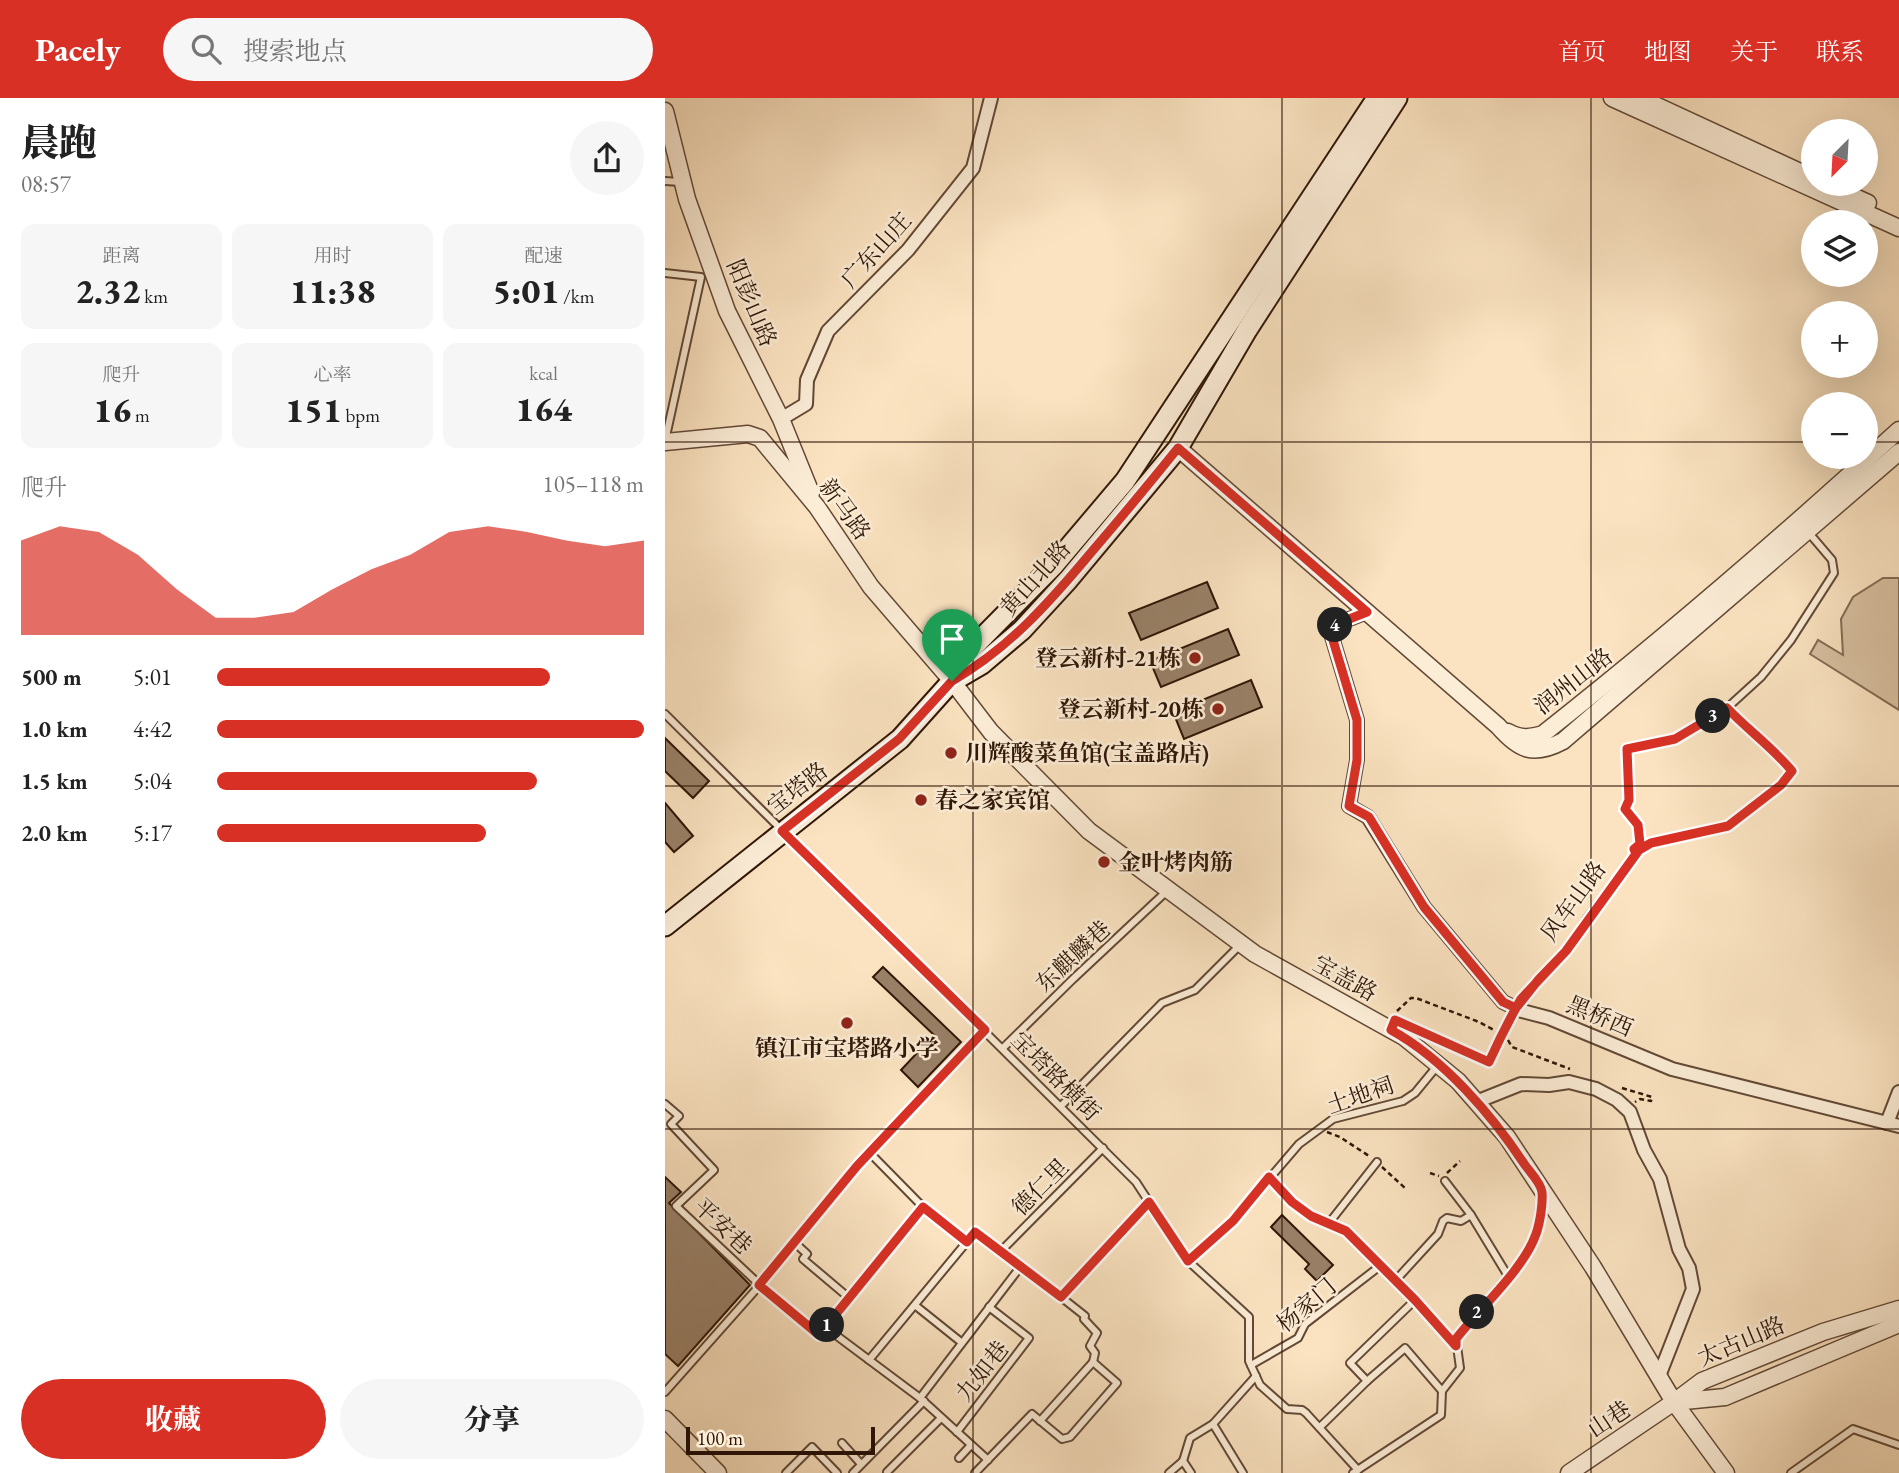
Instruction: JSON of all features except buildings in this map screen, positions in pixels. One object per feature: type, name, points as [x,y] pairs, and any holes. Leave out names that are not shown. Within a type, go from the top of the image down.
[{"type":"main road","name":"黄山北路","points":[[952,681],[972,648],[1053,566],[1125,481],[1377,98]]},
{"type":"main road","name":"黄山北路","points":[[952,681],[982,664],[1023,630],[1077,570],[1178,448],[1247,330],[1397,98]]},
{"type":"main road","name":"宝塔路","points":[[665,926],[899,739],[952,681]]},
{"type":"street","name":"广东山庄","points":[[781,419],[806,404],[807,380],[828,331],[908,250],[973,168],[991,98]]},
{"type":"street","points":[[1612,98],[1899,228]]},
{"type":"street","points":[[1640,98],[1801,172]]},
{"type":"street","name":"阳彭山路","points":[[665,111],[682,182],[727,311],[781,419],[817,506]]},
{"type":"street","points":[[1853,196],[1899,217]]},
{"type":"street","name":"润州山路","points":[[1803,526],[1899,430]]},
{"type":"street","name":"新马路","points":[[665,442],[748,434],[760,439],[817,506],[871,587],[952,681]]},
{"type":"street","points":[[1178,448],[1367,612]]},
{"type":"street","name":"润州山路","points":[[1367,612],[1498,726],[1517,737],[1530,738],[1543,734],[1899,452]]},
{"type":"street","name":"黑桥西","points":[[1367,612],[1329,627],[1357,720],[1357,760],[1349,806],[1369,817],[1424,907],[1503,1002],[1672,1069],[1893,1125]]},
{"type":"street","name":"宝盖路","points":[[952,681],[991,732],[1089,831],[1255,954],[1393,1025],[1458,1081],[1507,1137],[1594,1267],[1674,1402],[1726,1473]]},
{"type":"street","points":[[1476,1102],[1521,1084],[1549,1085],[1569,1082],[1596,1089],[1618,1101],[1630,1112],[1644,1150],[1660,1179],[1679,1249],[1689,1268],[1693,1289],[1658,1376]]},
{"type":"street","points":[[1893,1125],[1899,1092]]},
{"type":"street","name":"太古山路","points":[[1674,1402],[1702,1381],[1823,1332],[1899,1309]]},
{"type":"street","name":"太古山路","points":[[1674,1402],[1725,1398],[1899,1324]]},
{"type":"street","name":"山巷","points":[[1569,1473],[1674,1402]]},
{"type":"street","points":[[665,1419],[717,1473]]},
{"type":"lane","points":[[665,181],[682,182]]},
{"type":"lane","points":[[665,273],[701,277],[665,442]]},
{"type":"lane","points":[[1680,735],[1693,730],[1727,708],[1762,677],[1791,640],[1834,573],[1832,560],[1803,526]]},
{"type":"lane","name":"风车山路","points":[[1393,1025],[1489,1062],[1501,1031],[1516,1008],[1566,951],[1636,854],[1651,843],[1728,826],[1781,785],[1792,771],[1727,708]]},
{"type":"lane","name":"宝塔路横街","points":[[665,714],[1103,1148],[1136,1182],[1149,1202]]},
{"type":"lane","name":"东麒麟巷","points":[[1003,1048],[1169,890]]},
{"type":"lane","points":[[1061,1106],[1162,1003],[1195,990],[1241,944]]},
{"type":"lane","points":[[665,1392],[870,1153],[985,1030]]},
{"type":"lane","name":"土地祠","points":[[1188,1261],[1233,1221],[1299,1144],[1333,1119],[1403,1101],[1415,1093],[1438,1065]]},
{"type":"lane","name":"平安巷","points":[[665,1104],[679,1116],[671,1124],[714,1170],[676,1206],[759,1285]]},
{"type":"lane","name":"德仁里","points":[[1001,1251],[1103,1148]]},
{"type":"lane","points":[[870,1153],[923,1207],[967,1242]]},
{"type":"lane","points":[[1329,1223],[1377,1162]]},
{"type":"lane","points":[[1269,1177],[1292,1202],[1311,1216],[1346,1231],[1415,1300],[1457,1348]]},
{"type":"lane","points":[[1445,1177],[1508,1276]]},
{"type":"lane","points":[[1356,1472],[1441,1415],[1443,1391],[1461,1368],[1456,1339],[1527,1253],[1537,1232],[1542,1190]]},
{"type":"lane","points":[[1061,1297],[1149,1202]]},
{"type":"lane","name":"杨家门","points":[[1149,1202],[1188,1261],[1249,1317],[1248,1353],[1260,1385],[1283,1407],[1292,1411],[1302,1410],[1320,1427],[1356,1472]]},
{"type":"lane","points":[[825,1327],[923,1207]]},
{"type":"lane","points":[[1395,1281],[1438,1234],[1443,1221],[1447,1218],[1461,1220],[1471,1215]]},
{"type":"lane","points":[[869,1360],[975,1232],[1085,1316],[1084,1319],[1097,1333],[1090,1346],[1095,1353],[1093,1362],[1040,1421]]},
{"type":"lane","points":[[794,1242],[807,1254],[803,1259],[848,1297]]},
{"type":"lane","name":"九如巷","points":[[853,1473],[922,1399],[961,1342],[1021,1266]]},
{"type":"lane","name":"杨家门","points":[[1251,1365],[1298,1338],[1305,1324],[1380,1266]]},
{"type":"lane","name":"九如巷","points":[[759,1285],[819,1335],[825,1327],[922,1399],[988,1460]]},
{"type":"lane","points":[[1367,1381],[1350,1363],[1415,1300]]},
{"type":"lane","name":"九如巷","points":[[916,1306],[961,1342]]},
{"type":"lane","name":"九如巷","points":[[957,1432],[1030,1338],[989,1307]]},
{"type":"lane","points":[[1320,1427],[1405,1348],[1443,1391]]},
{"type":"lane","points":[[975,1473],[1032,1414],[1062,1439],[1070,1437],[1117,1383],[1093,1362]]},
{"type":"lane","points":[[1170,1473],[1183,1461],[1190,1438],[1213,1424],[1256,1376]]},
{"type":"lane","name":"九如巷","points":[[887,1472],[941,1418]]},
{"type":"lane","points":[[1213,1424],[1243,1473]]},
{"type":"lane","points":[[1791,1473],[1853,1429],[1899,1445]]},
{"type":"lane","points":[[842,1444],[862,1464]]},
{"type":"lane","points":[[958,1458],[971,1445]]},
{"type":"lane","points":[[786,1473],[812,1447],[837,1473]]},
{"type":"lane","points":[[1183,1461],[1191,1473]]},
{"type":"path","points":[[1636,854],[1634,849],[1640,844],[1638,825],[1625,809],[1629,800],[1627,749],[1675,739],[1680,735]]},
{"type":"path","points":[[1393,1025],[1394,1014],[1411,998],[1416,998],[1501,1031]]},
{"type":"path","points":[[1507,1038],[1512,1047],[1577,1071]]},
{"type":"path","points":[[1616,1086],[1652,1097],[1649,1102],[1636,1100],[1630,1112]]},
{"type":"path","name":"土地祠","points":[[1322,1128],[1329,1135],[1347,1141],[1377,1162],[1405,1188]]},
{"type":"path","points":[[1445,1177],[1460,1161]]},
{"type":"shaded area","points":[[1883,578],[1899,578],[1899,710],[1810,654],[1818,640],[1843,655],[1841,619],[1853,597]]},
{"type":"place","name":"登云新村-21栋","points":[[1195,658]]},
{"type":"place","name":"登云新村-20栋","points":[[1218,709]]},
{"type":"place","name":"川辉酸菜鱼馆(宝盖路店)","points":[[951,753]]},
{"type":"place","name":"春之家宾馆","points":[[921,800]]},
{"type":"place","name":"金叶烤肉筋","points":[[1104,862]]},
{"type":"place","name":"镇江市宝塔路小学","points":[[847,1023]]},
{"type":"route","points":[[952,681],[899,739],[782,831],[985,1030],[857,1166],[759,1285],[819,1335],[923,1207],[967,1242],[975,1232],[1061,1297],[1149,1202],[1188,1261],[1233,1221],[1269,1177],[1292,1202],[1311,1216],[1346,1231],[1415,1300],[1456,1346],[1456,1339],[1473,1316],[1492,1298],[1527,1253],[1537,1232],[1542,1190],[1507,1137],[1458,1081],[1404,1037],[1391,1030],[1395,1020],[1489,1062],[1521,999],[1566,951],[1636,854],[1634,849],[1640,844],[1638,825],[1625,809],[1629,800],[1627,749],[1675,739],[1727,708],[1792,771],[1781,785],[1728,826],[1651,843],[1639,850],[1566,951],[1539,979],[1521,999],[1516,1008],[1503,1002],[1424,907],[1369,817],[1349,806],[1357,760],[1357,720],[1329,627],[1367,612],[1178,448],[1023,630],[982,664],[952,681]]}]
